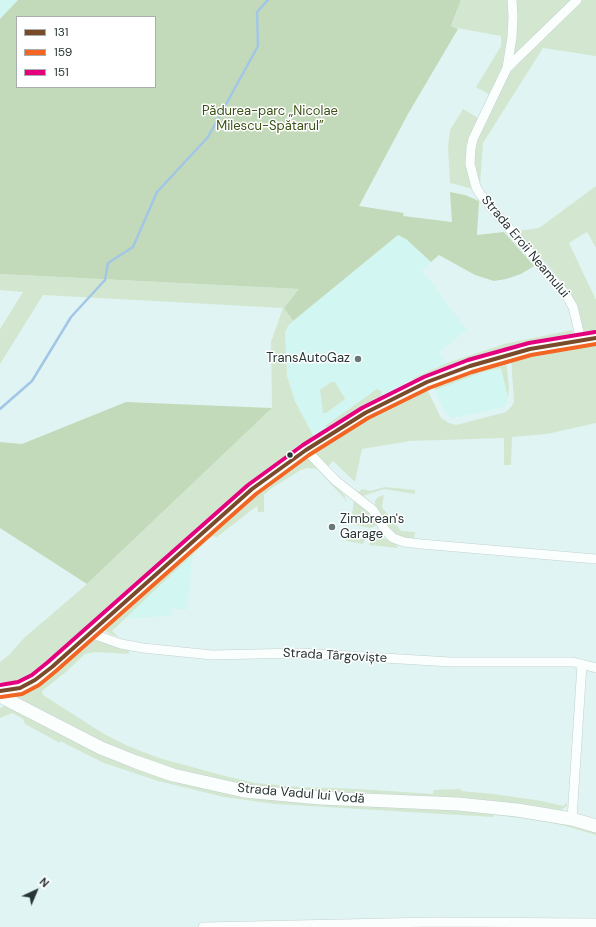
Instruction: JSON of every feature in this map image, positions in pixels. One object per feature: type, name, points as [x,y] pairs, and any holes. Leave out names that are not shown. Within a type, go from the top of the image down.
[{"type":"main road","points":[[0,691],[20,688],[52,667],[252,489],[306,450],[365,413],[402,393],[450,372],[508,354],[596,338]]},
{"type":"main road","name":"Strada Vadul lui Vodă","points":[[0,696],[101,748],[136,762],[173,775],[244,791],[320,798],[458,804],[517,810],[572,819],[596,826]]},
{"type":"street","points":[[507,68],[512,37],[512,0]]},
{"type":"street","name":"Strada Eroii Neamului","points":[[577,0],[507,68],[477,130],[470,148],[470,164],[476,187],[496,215],[541,264],[566,295],[573,307],[581,340]]},
{"type":"street","points":[[306,450],[336,481],[373,510],[385,530],[393,538],[404,542],[421,544],[596,559]]},
{"type":"street","name":"Strada Târgoviște","points":[[90,632],[121,644],[143,648],[212,655],[300,653],[451,662],[564,661],[596,668]]},
{"type":"street","points":[[572,819],[582,664]]},
{"type":"street","points":[[203,927],[433,922],[596,923]]},
{"type":"shaded area","points":[[0,0],[18,0],[0,19]]},
{"type":"shaded area","name":"TransAutoGaz","points":[[398,235],[406,239],[431,262],[422,270],[467,330],[439,352],[447,363],[412,379],[314,437],[295,401],[287,376],[285,333],[288,326],[293,321]]},
{"type":"shaded area","points":[[501,368],[508,398],[505,406],[454,418],[448,416],[435,390],[486,371]]},
{"type":"shaded area","points":[[193,554],[187,610],[172,608],[171,616],[163,615],[125,619]]},
{"type":"green space","name":"Pădurea-parc „Nicolae Milescu-Spătarul”","points":[[18,0],[461,0],[451,26],[458,29],[408,114],[359,206],[404,213],[403,216],[452,222],[450,192],[465,195],[479,201],[477,235],[504,232],[534,266],[521,274],[494,281],[475,275],[439,255],[431,262],[406,239],[398,235],[293,321],[284,308],[299,289],[0,274],[0,19]]},
{"type":"green space","points":[[461,0],[508,0],[510,15],[503,68],[490,95],[476,87],[501,46],[501,36],[451,27]]},
{"type":"green space","points":[[517,0],[572,0],[512,58]]},
{"type":"green space","points":[[583,0],[596,0],[596,56],[543,48],[483,143],[480,185],[473,154],[474,147],[508,75],[535,45]]},
{"type":"green space","points":[[463,109],[478,118],[469,139],[473,189],[450,183],[448,147],[450,130]]},
{"type":"green space","points":[[596,186],[596,248],[587,232],[569,243],[596,300],[596,334],[586,336],[575,304],[561,281],[517,231],[539,228]]},
{"type":"green space","points":[[0,274],[300,289],[284,308],[293,321],[288,326],[285,333],[287,376],[295,401],[314,437],[293,450],[250,484],[41,671],[14,684],[0,682],[0,662],[9,655],[24,638],[87,584],[272,408],[271,342],[283,308],[43,295],[0,364],[0,329],[23,292],[0,290]]},
{"type":"green space","points":[[572,330],[574,337],[418,382],[412,379],[447,363],[504,344]]},
{"type":"green space","points":[[596,343],[596,423],[547,434],[512,437],[511,465],[504,465],[504,438],[410,441],[362,449],[355,482],[333,461],[328,467],[313,450],[372,414],[426,387],[441,418],[449,423],[456,425],[506,412],[512,406],[514,401],[511,358]]},
{"type":"green space","points":[[506,360],[509,387],[508,398],[501,368],[486,371],[435,390],[433,385]]},
{"type":"green space","points":[[331,382],[335,382],[345,399],[326,413],[323,413],[320,390]]},
{"type":"green space","points":[[377,389],[381,391],[382,397],[329,428],[325,426]]},
{"type":"green space","points":[[126,402],[272,408],[87,584],[0,528],[0,442],[22,444]]},
{"type":"green space","points":[[307,456],[345,496],[346,503],[344,498],[317,469],[307,468],[301,470],[264,494],[264,512],[258,512],[257,506],[217,537],[214,536],[210,538],[112,631],[119,637],[110,634],[102,628],[258,490]]},
{"type":"green space","points":[[385,487],[415,490],[415,494],[384,489],[363,496],[356,494],[362,489],[370,491]]},
{"type":"green space","points":[[384,495],[382,507],[401,531],[415,532],[414,539],[398,536],[389,530],[375,507],[375,501],[378,497]]},
{"type":"green space","points":[[354,499],[376,518],[377,523],[375,526],[370,528],[351,524]]},
{"type":"green space","points":[[348,536],[366,538],[363,544],[346,541]]},
{"type":"green space","points":[[372,537],[383,538],[396,544],[398,548],[369,545]]},
{"type":"green space","points":[[94,640],[128,648],[129,654],[95,652],[85,654],[66,672],[42,691],[43,695],[104,734],[128,746],[159,758],[255,783],[300,787],[433,794],[434,790],[461,789],[461,791],[542,801],[563,806],[567,803],[567,806],[556,813],[493,801],[349,796],[239,787],[173,772],[123,754],[15,697],[29,690],[88,641]]},
{"type":"green space","points":[[6,705],[187,784],[473,809],[565,823],[596,832],[596,835],[562,825],[493,815],[493,817],[275,804],[224,797],[158,781],[104,763],[60,741],[60,743],[25,724],[23,719],[12,713],[0,718],[0,708]]},
{"type":"waterway","points":[[0,409],[32,381],[71,317],[105,280],[108,263],[133,247],[157,192],[208,137],[258,46],[257,12],[268,0]]},
{"type":"transit line","name":"151","points":[[0,685],[18,682],[32,675],[248,485],[303,445],[362,408],[424,377],[468,360],[529,343],[595,332]]},
{"type":"transit line","name":"131","points":[[0,691],[20,688],[35,680],[52,667],[252,489],[306,450],[365,413],[427,382],[470,366],[530,349],[596,338]]},
{"type":"transit line","name":"159","points":[[1,697],[22,694],[39,685],[256,494],[309,455],[368,418],[429,388],[472,372],[531,355],[596,344]]},
{"type":"place","name":"TransAutoGaz","points":[[358,359]]},
{"type":"place","name":"Zimbrean's Garage","points":[[332,527]]}]
